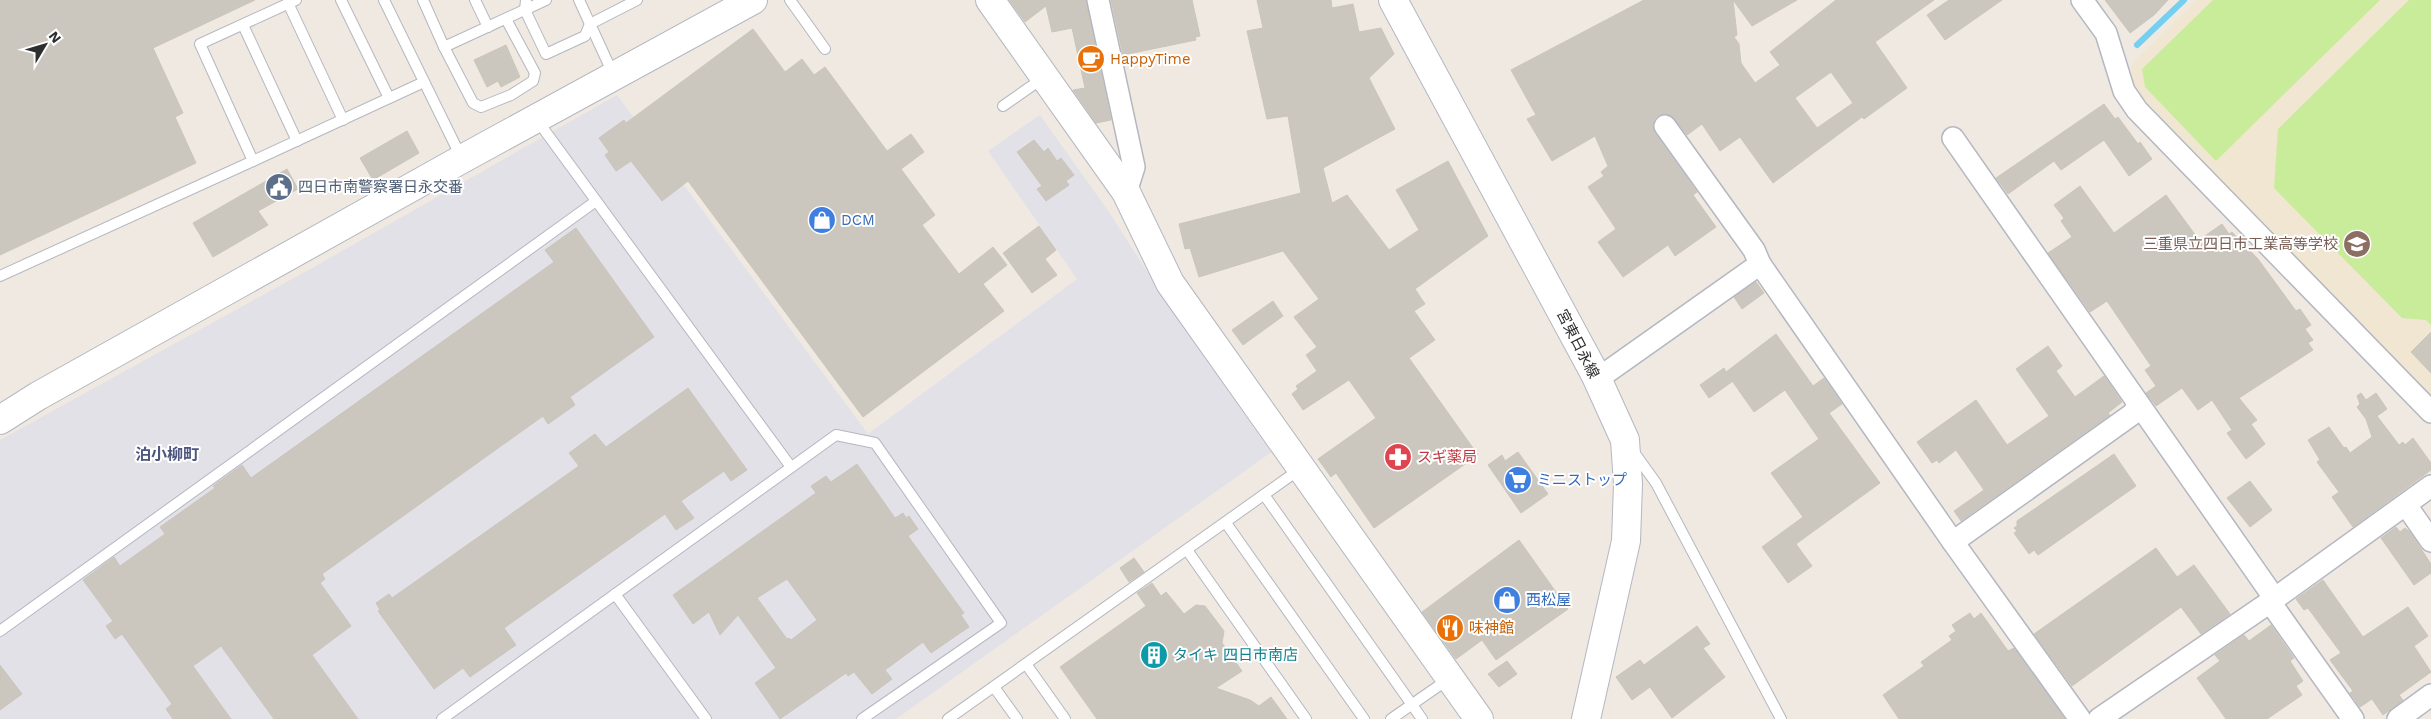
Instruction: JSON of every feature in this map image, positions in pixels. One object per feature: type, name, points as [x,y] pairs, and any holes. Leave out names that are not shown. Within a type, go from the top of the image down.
[{"type":"street","points":[[0,420],[38,396],[462,159],[753,0]]},
{"type":"street","points":[[990,0],[1126,192],[1170,283],[1479,719]]},
{"type":"street","points":[[1098,0],[1134,167],[1126,192]]},
{"type":"street","name":"宮東日永線","points":[[1393,0],[1596,380],[1626,440],[1628,484],[1626,541],[1586,719]]},
{"type":"street","points":[[2082,0],[2106,33],[2124,92],[2137,110],[2431,412]]},
{"type":"street","points":[[1666,126],[1754,250],[1760,264],[1953,542],[2080,719]]},
{"type":"street","points":[[1953,138],[2138,403],[2353,719]]},
{"type":"street","points":[[1596,380],[1760,264]]},
{"type":"street","points":[[1953,542],[2134,412],[2138,403]]},
{"type":"street","points":[[2099,719],[2272,601],[2431,486]]},
{"type":"street","points":[[2406,504],[2431,541]]},
{"type":"street","points":[[2398,719],[2431,695]]},
{"type":"lane","points":[[341,0],[389,98]]},
{"type":"lane","points":[[384,0],[462,159]]},
{"type":"lane","points":[[423,0],[444,47],[473,103],[480,107],[511,95],[533,81],[535,73],[506,19]]},
{"type":"lane","points":[[476,0],[488,27]]},
{"type":"lane","points":[[444,47],[506,19],[526,5],[546,0]]},
{"type":"lane","points":[[579,0],[614,77]]},
{"type":"lane","points":[[526,5],[546,54],[585,36],[590,24],[637,0]]},
{"type":"lane","points":[[790,0],[824,49]]},
{"type":"lane","points":[[253,161],[200,44],[292,2],[343,120]]},
{"type":"lane","points":[[243,25],[297,141]]},
{"type":"lane","points":[[1003,106],[1044,77]]},
{"type":"lane","points":[[0,276],[424,82]]},
{"type":"lane","points":[[536,119],[791,467]]},
{"type":"lane","points":[[0,631],[596,201]]},
{"type":"lane","points":[[442,719],[836,436],[875,443],[1000,622],[862,719]]},
{"type":"lane","points":[[1626,440],[1656,483],[1781,719]]},
{"type":"lane","points":[[955,717],[1026,664],[1301,469]]},
{"type":"lane","points":[[1265,496],[1422,719]]},
{"type":"lane","points":[[1226,523],[1364,719]]},
{"type":"lane","points":[[1187,550],[1306,719]]},
{"type":"lane","points":[[615,594],[706,719]]},
{"type":"lane","points":[[1026,664],[1065,719]]},
{"type":"lane","points":[[1391,719],[1450,678]]},
{"type":"lane","points":[[994,687],[1017,719]]},
{"type":"shaded area","name":"三重県立四日市工業高等学校","points":[[2197,0],[2431,0],[2431,398],[2135,90],[2131,71],[2132,63]]},
{"type":"shaded area","points":[[617,95],[868,434],[1077,279],[988,151],[1040,115],[1111,215],[1169,306],[1273,451],[896,719],[0,719],[0,440],[312,268]]},
{"type":"green space","points":[[2213,0],[2380,0],[2216,161],[2145,87],[2142,69]]},
{"type":"green space","points":[[2409,0],[2431,0],[2431,325],[2426,320],[2402,318],[2274,188],[2278,129]]},
{"type":"building","points":[[0,0],[255,0],[153,48],[183,113],[175,117],[196,163],[0,255]]},
{"type":"building","points":[[1009,0],[1086,0],[1111,120],[1096,123],[1073,90],[1085,88],[1072,28],[1052,32],[1046,6],[1025,22]]},
{"type":"building","points":[[1111,0],[1192,0],[1200,36],[1195,37],[1196,40],[1123,55]]},
{"type":"building","points":[[1257,0],[1331,0],[1332,8],[1353,4],[1359,32],[1381,28],[1394,54],[1369,78],[1395,129],[1323,168],[1332,203],[1347,195],[1389,250],[1419,230],[1396,190],[1448,161],[1488,236],[1415,289],[1425,304],[1414,311],[1435,340],[1409,358],[1478,455],[1374,528],[1336,473],[1331,477],[1318,459],[1376,418],[1349,380],[1303,410],[1292,394],[1298,389],[1296,386],[1317,371],[1306,355],[1317,347],[1294,317],[1319,299],[1283,251],[1199,277],[1190,248],[1185,249],[1179,224],[1301,193],[1288,116],[1267,119],[1247,31],[1263,28]]},
{"type":"building","points":[[1644,0],[1733,0],[1737,35],[1734,37],[1739,44],[1741,63],[1755,83],[1780,65],[1770,52],[1836,0],[1934,0],[1875,42],[1907,88],[1864,119],[1862,117],[1773,183],[1740,137],[1720,151],[1702,124],[1687,135],[1671,115],[1657,116],[1653,121],[1655,133],[1697,192],[1693,195],[1716,227],[1675,256],[1668,245],[1623,277],[1598,242],[1616,229],[1588,187],[1604,176],[1601,172],[1608,166],[1595,136],[1552,161],[1527,119],[1536,115],[1511,70]],"holes":[[[1831,72],[1853,103],[1817,128],[1795,98]]]},
{"type":"building","points":[[1733,0],[1797,0],[1752,26]]},
{"type":"building","points":[[1949,0],[2002,0],[1945,40],[1927,15]]},
{"type":"building","points":[[2105,0],[2168,0],[2154,15],[2130,33]]},
{"type":"building","name":"DCM","points":[[753,29],[785,72],[802,59],[814,75],[825,67],[887,151],[911,134],[924,152],[901,169],[935,215],[922,225],[959,274],[993,247],[1007,265],[983,284],[1004,311],[863,417],[688,181],[662,201],[631,161],[616,171],[605,155],[609,152],[599,138],[624,120],[626,123]]},
{"type":"building","points":[[506,45],[520,77],[501,87],[498,81],[487,87],[474,60]]},
{"type":"building","points":[[2104,104],[2115,119],[2118,117],[2138,144],[2140,142],[2152,159],[2129,176],[2104,140],[2061,170],[2054,161],[2008,194],[1996,178]]},
{"type":"building","points":[[407,131],[419,153],[373,180],[360,158]]},
{"type":"building","points":[[1034,140],[1044,152],[1048,148],[1057,161],[1061,158],[1074,175],[1066,181],[1069,185],[1046,201],[1037,189],[1042,186],[1017,152]]},
{"type":"building","points":[[287,169],[298,189],[258,211],[268,225],[213,257],[193,223]]},
{"type":"building","points":[[2080,186],[2114,233],[2166,195],[2199,240],[2222,224],[2229,234],[2232,232],[2258,259],[2296,311],[2300,309],[2311,325],[2305,329],[2313,340],[2308,343],[2313,350],[2239,398],[2257,420],[2251,424],[2265,444],[2246,459],[2227,433],[2232,430],[2212,400],[2198,410],[2182,388],[2156,406],[2146,393],[2156,386],[2145,370],[2151,366],[2107,301],[2090,312],[2048,253],[2072,237],[2061,221],[2064,218],[2054,205]]},
{"type":"building","points":[[1039,226],[1056,250],[1045,259],[1057,275],[1032,293],[1003,253]]},
{"type":"building","points":[[576,228],[654,337],[570,397],[575,405],[548,424],[543,416],[322,574],[325,579],[320,583],[351,626],[312,655],[358,719],[274,719],[221,646],[193,666],[231,719],[173,719],[166,709],[172,704],[122,634],[115,639],[106,626],[113,621],[83,580],[114,557],[120,566],[165,534],[160,527],[215,488],[213,486],[242,465],[251,478],[554,262],[545,250]]},
{"type":"building","points":[[1756,282],[1764,293],[1742,309],[1734,297]]},
{"type":"building","points":[[1273,301],[1283,316],[1243,345],[1232,330]]},
{"type":"building","points":[[2431,332],[2431,373],[2411,352]]},
{"type":"building","points":[[1776,334],[1813,386],[1824,378],[1842,404],[1829,413],[1880,483],[1796,544],[1812,566],[1788,583],[1762,547],[1803,517],[1771,473],[1819,439],[1785,390],[1754,412],[1732,381],[1709,398],[1700,385],[1724,368],[1726,372]]},
{"type":"building","points":[[2048,346],[2062,366],[2056,371],[2075,397],[2104,376],[2122,402],[2108,413],[2110,415],[1961,521],[1954,511],[1984,490],[1956,450],[1939,463],[1937,460],[1932,463],[1917,442],[1976,400],[2007,445],[2049,416],[2016,369]]},
{"type":"building","points":[[688,388],[747,470],[731,481],[724,471],[681,501],[694,518],[676,530],[665,514],[504,628],[516,645],[470,677],[463,668],[434,689],[378,611],[380,610],[376,603],[389,594],[392,598],[579,466],[569,453],[595,434],[606,447]]},
{"type":"building","points":[[2361,393],[2366,400],[2376,393],[2387,409],[2377,416],[2399,445],[2403,442],[2405,445],[2413,438],[2431,463],[2431,470],[2353,527],[2332,497],[2339,492],[2317,462],[2320,460],[2308,440],[2329,427],[2344,448],[2346,447],[2350,453],[2372,437],[2366,419],[2357,407],[2360,404],[2357,396]]},
{"type":"building","name":"ミニストップ","points":[[1518,452],[1548,494],[1521,513],[1488,465],[1502,455],[1505,461]]},
{"type":"building","points":[[2114,454],[2136,486],[2038,555],[2034,550],[2029,554],[2014,533],[2017,531],[2014,528],[2017,526],[2017,521]]},
{"type":"building","points":[[857,464],[895,518],[903,513],[906,518],[909,516],[918,529],[908,536],[964,613],[961,615],[969,627],[931,653],[923,642],[885,670],[892,679],[872,694],[854,672],[848,676],[846,673],[780,719],[755,683],[776,668],[738,615],[720,635],[709,612],[693,624],[673,595],[816,493],[811,486],[826,476],[831,482]],"holes":[[[787,579],[817,620],[791,640],[787,639],[757,598]]]},
{"type":"building","points":[[2250,481],[2272,510],[2250,527],[2227,498]]},
{"type":"building","points":[[2396,527],[2400,532],[2405,528],[2410,532],[2431,564],[2431,573],[2414,585],[2381,538]]},
{"type":"building","name":"西松屋","points":[[1519,540],[1568,609],[1496,660],[1482,640],[1456,659],[1422,612]]},
{"type":"building","points":[[2156,548],[2177,577],[2194,565],[2230,614],[2201,634],[2181,607],[2072,686],[2034,634]]},
{"type":"building","points":[[1134,558],[1144,572],[1129,582],[1120,568]]},
{"type":"building","points":[[2323,580],[2363,637],[2408,607],[2428,636],[2414,646],[2431,672],[2399,695],[2403,700],[2383,715],[2372,699],[2360,707],[2350,693],[2353,691],[2330,660],[2341,653],[2308,608],[2304,610],[2296,599]]},
{"type":"building","name":"タイキ 四日市南店","points":[[1152,583],[1161,596],[1166,592],[1184,614],[1196,605],[1205,606],[1224,631],[1222,643],[1242,671],[1216,688],[1250,700],[1259,706],[1271,697],[1287,719],[1097,719],[1060,667],[1146,606],[1137,593]]},
{"type":"building","points":[[1970,613],[1974,619],[1981,613],[2008,651],[2014,648],[2065,719],[1899,719],[1883,695],[1924,666],[1921,662],[1952,640],[1949,636],[1956,631],[1952,625]]},
{"type":"building","points":[[2271,625],[2294,658],[2290,661],[2303,681],[2296,686],[2302,695],[2267,719],[2226,719],[2197,678],[2220,661],[2215,655],[2244,635],[2249,641]]},
{"type":"building","points":[[1697,626],[1710,644],[1703,648],[1725,677],[1672,718],[1650,687],[1632,700],[1616,677],[1640,660],[1644,665]]},
{"type":"building","points":[[1507,661],[1517,674],[1499,687],[1488,674]]},
{"type":"building","points":[[0,665],[22,694],[0,710]]},
{"type":"waterway","points":[[2137,45],[2184,0]]},
{"type":"place","name":"HappyTime","points":[[1091,59]]},
{"type":"place","name":"四日市南警察署日永交番","points":[[279,187]]},
{"type":"place","name":"DCM","points":[[822,220]]},
{"type":"place","name":"三重県立四日市工業高等学校","points":[[2357,244]]},
{"type":"place","name":"スギ薬局","points":[[1398,457]]},
{"type":"place","name":"ミニストップ","points":[[1518,480]]},
{"type":"place","name":"西松屋","points":[[1507,600]]},
{"type":"place","name":"味神館","points":[[1450,628]]},
{"type":"place","name":"タイキ 四日市南店","points":[[1154,655]]},
{"type":"district","name":"泊小柳町","points":[[167,454]]}]
